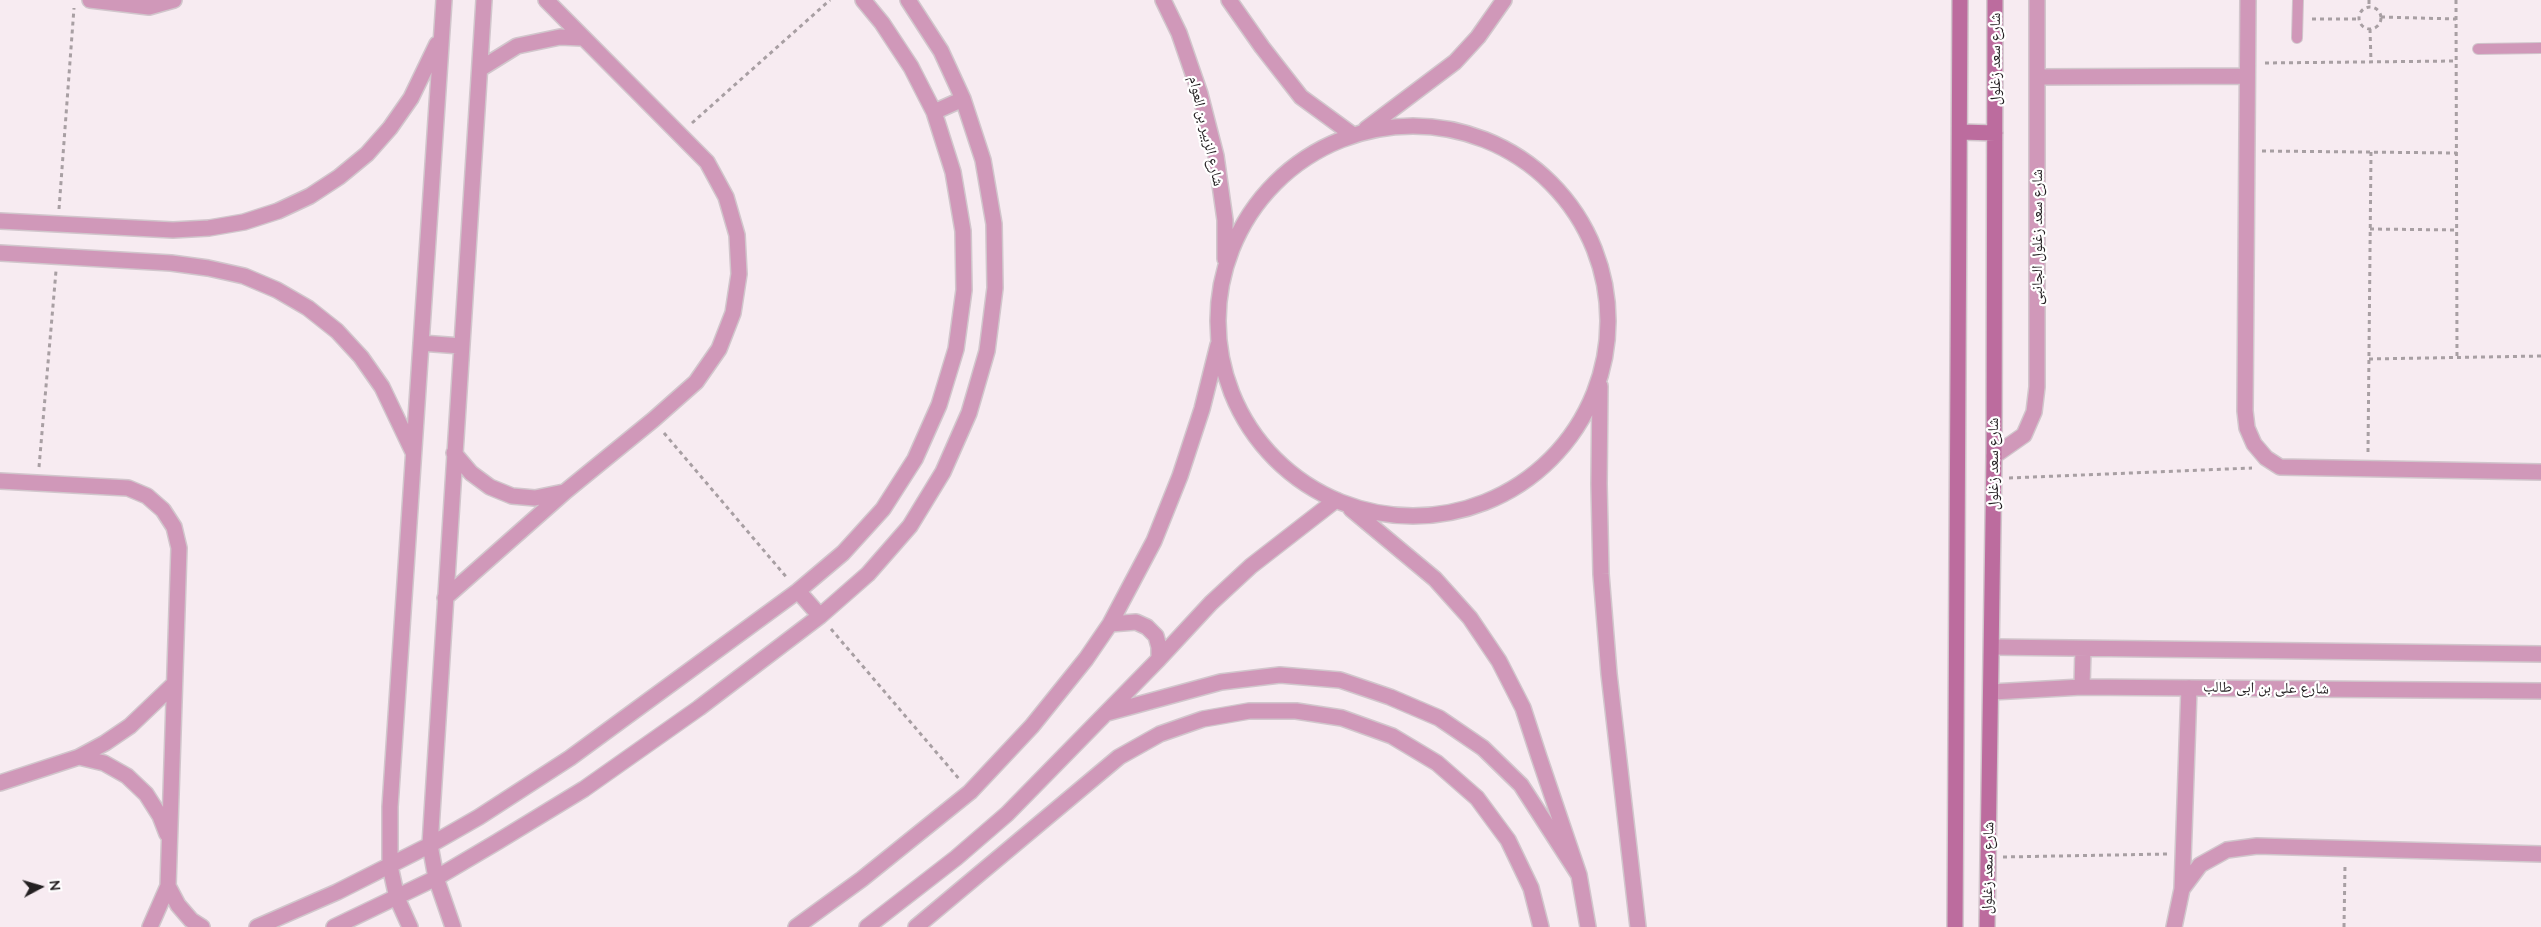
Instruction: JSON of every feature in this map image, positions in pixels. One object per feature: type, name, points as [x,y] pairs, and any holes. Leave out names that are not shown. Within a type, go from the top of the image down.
[{"type":"main road","points":[[1956,927],[1960,0]]},
{"type":"main road","name":"شارع سعد زغلول","points":[[1987,927],[1992,692],[1995,0]]},
{"type":"main road","points":[[1960,132],[1995,133]]},
{"type":"street","points":[[90,0],[149,7],[174,0]]},
{"type":"street","points":[[410,927],[397,898],[390,866],[390,807],[444,0]]},
{"type":"street","points":[[453,927],[436,878],[430,845],[484,0]]},
{"type":"street","points":[[445,598],[566,491],[696,382],[718,349],[733,313],[740,274],[737,235],[726,197],[707,162],[546,0]]},
{"type":"street","points":[[257,927],[337,892],[430,845],[570,758],[798,591],[843,553],[888,500],[915,459],[940,405],[956,349],[964,290],[963,231],[953,172],[934,112],[911,67],[882,23],[863,0]]},
{"type":"street","points":[[334,927],[436,878],[584,789],[699,708],[820,616],[868,574],[910,526],[944,472],[970,413],[987,351],[995,288],[994,224],[983,160],[963,99],[941,51],[908,0]]},
{"type":"street","name":"شارع الزبير بن العوام","points":[[1163,0],[1178,33],[1200,94],[1216,156],[1225,220],[1226,267]]},
{"type":"street","points":[[1229,0],[1262,47],[1301,97],[1357,134]]},
{"type":"street","points":[[1357,134],[1455,62],[1478,37],[1504,0]]},
{"type":"street","name":"شارع سعد زغلول الجانبى","points":[[1994,456],[2024,435],[2034,412],[2037,387],[2037,0]]},
{"type":"street","points":[[2248,0],[2247,428],[2254,444],[2266,458],[2280,466],[2541,472]]},
{"type":"street","points":[[0,221],[173,230],[209,228],[261,216],[310,196],[340,177],[366,154],[390,128],[411,98],[442,33]]},
{"type":"street","points":[[480,68],[517,46],[546,39],[582,38]]},
{"type":"street","points":[[2037,76],[2247,69]]},
{"type":"street","points":[[934,112],[963,99]]},
{"type":"street","points":[[796,927],[870,873],[970,792],[1060,694],[1110,624],[1154,541],[1180,476],[1202,409],[1219,341],[1220,298],[1226,267],[1237,237],[1249,216],[1273,185],[1297,164],[1324,147],[1357,134],[1388,127],[1422,126],[1457,130],[1490,141],[1521,158],[1548,180],[1575,214],[1588,236],[1600,269],[1606,304],[1607,339],[1600,376],[1599,484],[1601,574],[1615,731],[1638,927]]},
{"type":"street","points":[[0,253],[208,268],[244,276],[277,290],[316,314],[337,331],[361,357],[382,387],[414,455]]},
{"type":"street","points":[[1219,341],[1228,383],[1247,423],[1273,457],[1307,485],[1341,502],[1397,516],[1435,515],[1472,507],[1507,492],[1538,471],[1565,443],[1586,412],[1600,376]]},
{"type":"street","points":[[421,343],[461,346]]},
{"type":"street","points":[[454,453],[471,472],[490,487],[512,496],[535,498],[566,491]]},
{"type":"street","points":[[0,481],[128,488],[147,496],[163,510],[174,527],[179,548],[168,886],[150,927]]},
{"type":"street","points":[[867,927],[948,864],[1007,814],[1106,714],[1211,603],[1251,566],[1341,502]]},
{"type":"street","points":[[1341,502],[1435,579],[1470,618],[1500,661],[1522,708],[1579,875],[1588,927]]},
{"type":"street","points":[[798,591],[820,616]]},
{"type":"street","points":[[1110,624],[1136,622],[1147,627],[1156,636],[1160,648],[1159,659]]},
{"type":"street","points":[[1992,647],[2541,654]]},
{"type":"street","points":[[2082,687],[2083,648]]},
{"type":"street","points":[[1106,714],[1221,682],[1280,675],[1340,680],[1390,697],[1439,718],[1483,748],[1521,785],[1579,875]]},
{"type":"street","points":[[0,783],[79,757],[130,726],[174,684]]},
{"type":"street","name":"شارع على بن ابى طالب","points":[[1992,692],[2082,687],[2541,691]]},
{"type":"street","points":[[2174,927],[2182,889],[2188,688]]},
{"type":"street","points":[[916,927],[1119,757],[1160,734],[1203,719],[1249,711],[1296,711],[1342,718],[1392,736],[1437,763],[1476,798],[1508,840],[1532,888],[1541,927]]},
{"type":"street","points":[[79,757],[104,763],[127,776],[146,794],[160,816],[169,841]]},
{"type":"street","points":[[2182,889],[2200,865],[2227,850],[2257,846],[2541,854]]},
{"type":"street","points":[[168,886],[178,905],[191,920],[202,927]]},
{"type":"lane","points":[[2297,38],[2298,0]]},
{"type":"lane","points":[[2478,49],[2541,48]]},
{"type":"path","points":[[58,225],[75,0]]},
{"type":"path","points":[[680,133],[830,0]]},
{"type":"path","points":[[2369,0],[2369,7]]},
{"type":"path","points":[[2456,0],[2457,357]]},
{"type":"path","points":[[2358,18],[2364,9],[2369,7]]},
{"type":"path","points":[[2369,7],[2379,12],[2381,17]]},
{"type":"path","points":[[2358,18],[2360,24],[2370,29],[2376,27],[2381,17]]},
{"type":"path","points":[[2381,17],[2456,19]]},
{"type":"path","points":[[2298,19],[2358,18]]},
{"type":"path","points":[[2370,29],[2370,62]]},
{"type":"path","points":[[2247,69],[2370,62],[2456,61]]},
{"type":"path","points":[[2247,151],[2457,153]]},
{"type":"path","points":[[2368,469],[2371,152]]},
{"type":"path","points":[[2370,229],[2457,230]]},
{"type":"path","points":[[38,483],[58,256]]},
{"type":"path","points":[[2369,359],[2541,356]]},
{"type":"path","points":[[653,420],[798,591]]},
{"type":"path","points":[[1993,479],[2280,466]]},
{"type":"path","points":[[820,616],[970,792]]},
{"type":"path","points":[[2344,927],[2345,849]]},
{"type":"path","points":[[1987,857],[2183,854]]}]
